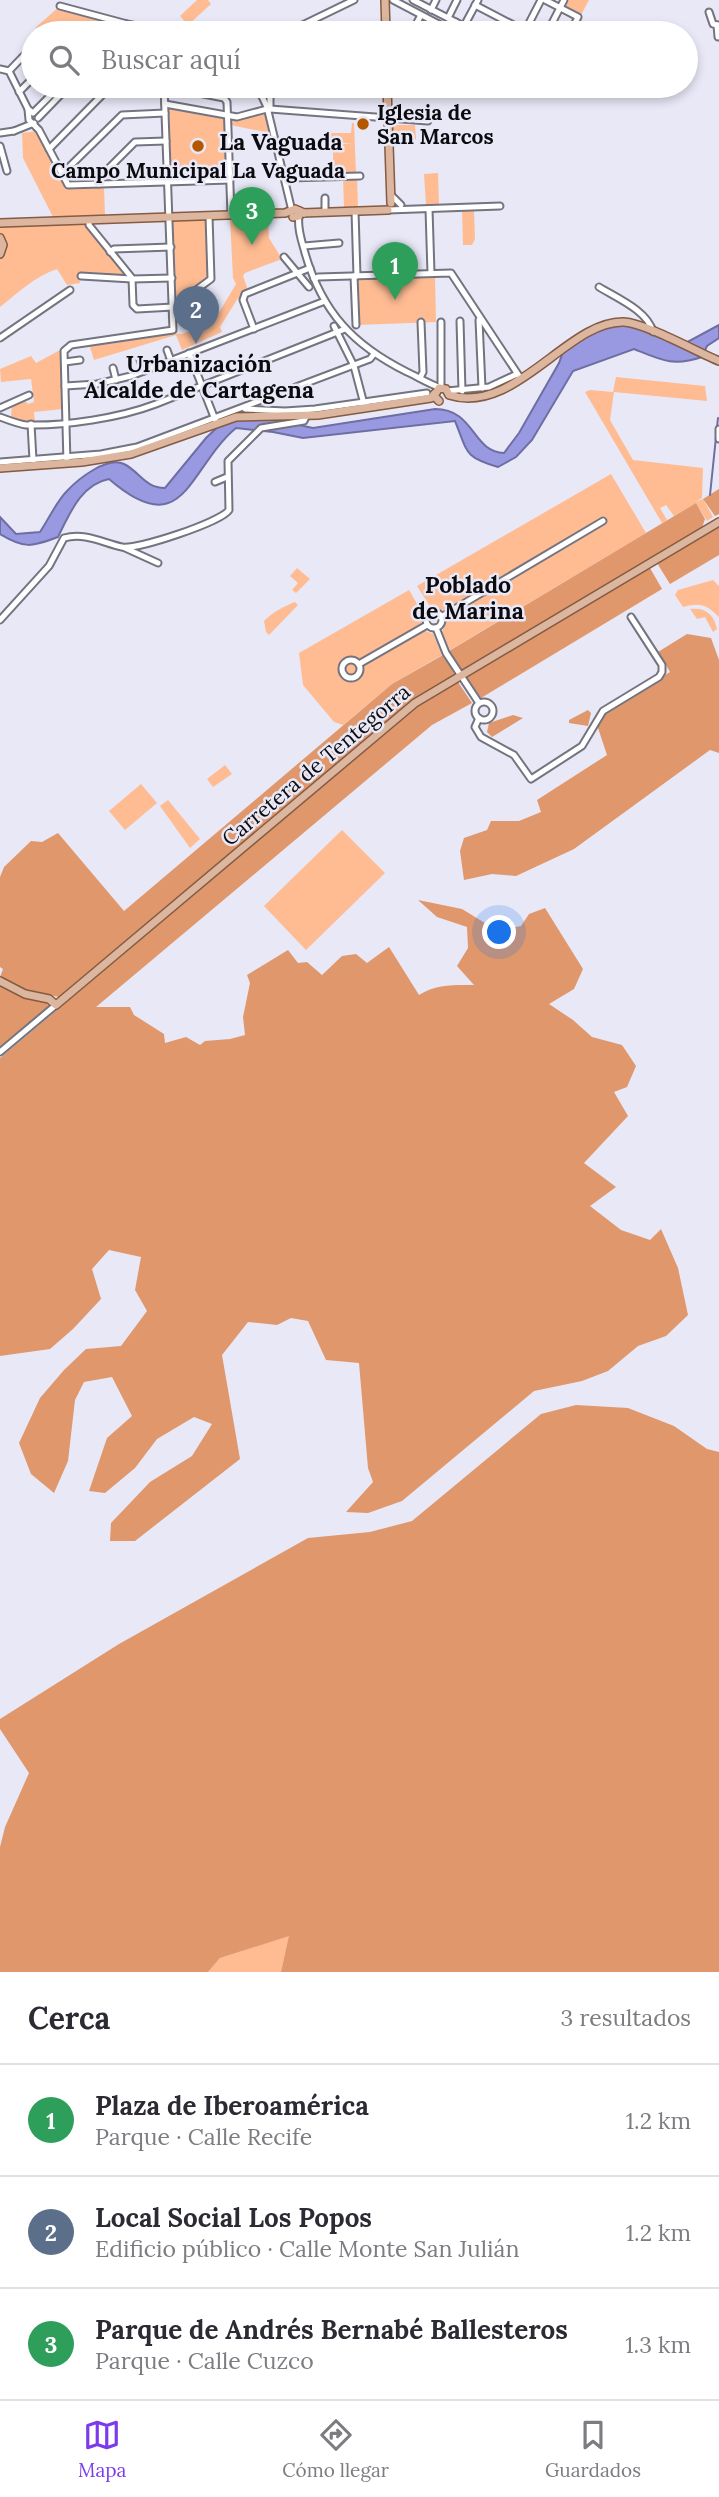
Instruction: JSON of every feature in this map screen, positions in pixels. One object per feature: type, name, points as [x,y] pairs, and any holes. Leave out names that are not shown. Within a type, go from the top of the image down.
[{"type":"main road","points":[[384,0],[385,21]]},
{"type":"main road","points":[[0,223],[375,211],[388,201],[387,98]]},
{"type":"main road","points":[[0,238],[3,247],[0,254]]},
{"type":"main road","points":[[439,394],[456,397],[498,391],[585,335],[608,324],[628,323],[719,361]]},
{"type":"main road","points":[[0,468],[138,453],[215,421],[232,418],[306,416],[364,404],[393,404],[439,394],[479,399],[498,394],[519,378]]},
{"type":"main road","name":"Carretera de Tentegorra","points":[[56,1005],[412,706],[719,522]]},
{"type":"main road","points":[[0,981],[25,993],[51,1000],[56,1005]]},
{"type":"street","points":[[311,21],[354,0]]},
{"type":"street","points":[[393,0],[432,21]]},
{"type":"street","points":[[412,0],[454,21]]},
{"type":"street","points":[[431,9],[436,0]]},
{"type":"street","points":[[448,18],[457,0]]},
{"type":"street","points":[[531,21],[543,0],[578,17],[576,21]]},
{"type":"street","points":[[553,21],[564,0]]},
{"type":"street","points":[[467,21],[476,3],[506,21]]},
{"type":"street","points":[[60,6],[119,21]]},
{"type":"street","points":[[709,12],[713,24],[718,25],[718,37]]},
{"type":"street","points":[[418,21],[421,15]]},
{"type":"street","points":[[0,78],[21,57]]},
{"type":"street","points":[[5,71],[21,96]]},
{"type":"street","points":[[22,98],[68,185],[230,180]]},
{"type":"street","points":[[33,117],[49,98]]},
{"type":"street","points":[[17,130],[55,98]]},
{"type":"street","points":[[49,149],[99,98]]},
{"type":"street","points":[[67,460],[64,351],[71,345],[173,330],[164,98]]},
{"type":"street","points":[[224,98],[228,102],[231,215]]},
{"type":"street","points":[[264,98],[296,215]]},
{"type":"street","points":[[271,98],[269,109],[304,246],[314,279],[325,301],[345,329],[374,354],[428,382],[439,394]]},
{"type":"street","points":[[24,102],[31,108],[41,106]]},
{"type":"street","points":[[164,104],[237,117],[269,109],[428,121]]},
{"type":"street","points":[[62,174],[122,115],[165,113]]},
{"type":"street","points":[[0,133],[39,130]]},
{"type":"street","points":[[99,184],[98,179],[135,142],[166,141]]},
{"type":"street","points":[[0,146],[7,171]]},
{"type":"street","points":[[288,178],[360,176]]},
{"type":"street","points":[[325,198],[325,212]]},
{"type":"street","points":[[388,201],[402,207],[429,209],[500,206]]},
{"type":"street","points":[[388,201],[402,207]]},
{"type":"street","points":[[429,209],[431,273]]},
{"type":"street","points":[[355,211],[356,325]]},
{"type":"street","points":[[89,220],[89,225],[132,279],[133,305],[136,309],[173,307],[211,279],[209,216]]},
{"type":"street","points":[[304,246],[339,243]]},
{"type":"street","points":[[110,252],[114,249],[171,247]]},
{"type":"street","points":[[284,257],[309,287]]},
{"type":"street","points":[[254,328],[243,300],[245,294],[310,268]]},
{"type":"street","points":[[241,409],[294,411],[364,404],[482,388],[519,378],[451,273],[314,279]]},
{"type":"street","points":[[81,276],[172,278]]},
{"type":"street","points":[[599,287],[638,312],[651,323],[653,332]]},
{"type":"street","points":[[0,338],[71,290]]},
{"type":"street","points":[[65,386],[116,380],[144,371],[325,301]]},
{"type":"street","points":[[479,320],[482,388]]},
{"type":"street","points":[[460,321],[463,391]]},
{"type":"street","points":[[439,394],[441,322]]},
{"type":"street","points":[[420,378],[423,372],[421,323]]},
{"type":"street","points":[[334,326],[354,365],[364,404]]},
{"type":"street","points":[[0,417],[24,425],[124,414],[338,334],[345,329]]},
{"type":"street","points":[[167,350],[171,360]]},
{"type":"street","points":[[189,353],[215,421],[370,359],[374,354]]},
{"type":"street","points":[[65,362],[80,360]]},
{"type":"street","points":[[140,360],[144,371]]},
{"type":"street","points":[[113,368],[116,380]]},
{"type":"street","points":[[0,408],[29,396]]},
{"type":"street","points":[[122,547],[139,545],[226,514],[229,510],[228,461],[259,430],[304,421],[306,416]]},
{"type":"street","points":[[0,462],[34,463],[31,424]]},
{"type":"street","points":[[719,430],[719,439]]},
{"type":"street","points":[[215,482],[227,477]]},
{"type":"street","points":[[441,617],[604,521]]},
{"type":"street","points":[[0,620],[49,566],[64,538],[95,539],[122,547],[158,563]]},
{"type":"street","points":[[436,628],[427,625],[425,620],[434,612],[441,617]]},
{"type":"street","points":[[436,628],[441,623],[441,617]]},
{"type":"street","points":[[479,718],[475,727],[478,735],[514,755],[531,779],[578,750],[603,711],[659,677],[662,672],[662,665],[631,617]]},
{"type":"street","points":[[359,664],[427,625]]},
{"type":"street","points":[[436,628],[444,649],[478,703]]},
{"type":"street","points":[[478,703],[489,704],[493,712],[488,719],[479,718],[475,712],[478,703]]},
{"type":"street","name":"Carretera de Tentegorra","points":[[0,1052],[56,1005]]},
{"type":"shaded area","points":[[197,0],[208,0],[211,4],[192,21],[184,21],[180,16]]},
{"type":"shaded area","points":[[569,0],[589,0],[581,15],[565,6]]},
{"type":"shaded area","points":[[60,6],[124,21],[43,21]]},
{"type":"shaded area","name":"Campo Municipal La Vaguada","points":[[169,107],[225,118],[225,177],[171,178]]},
{"type":"shaded area","points":[[264,110],[270,133],[230,125],[230,116]]},
{"type":"shaded area","points":[[352,123],[356,173],[335,174],[333,145],[352,143],[329,143],[329,133],[351,133]]},
{"type":"shaded area","points":[[393,125],[415,125],[416,139],[394,140]]},
{"type":"shaded area","points":[[37,131],[67,188],[104,186],[105,216],[53,217],[23,158],[22,133]]},
{"type":"shaded area","points":[[438,173],[439,205],[426,205],[424,174]]},
{"type":"shaded area","points":[[343,176],[357,176],[358,208],[344,209]]},
{"type":"shaded area","points":[[462,211],[474,211],[475,239],[472,245],[463,245]]},
{"type":"shaded area","points":[[268,217],[269,238],[282,259],[245,273],[243,276],[248,290],[243,292],[240,300],[238,298],[220,327],[222,332],[182,350],[176,335],[94,360],[89,344],[166,333],[182,334],[214,321],[236,284],[233,278],[230,219]]},
{"type":"shaded area","points":[[174,220],[207,221],[209,278],[177,302],[174,300]]},
{"type":"shaded area","points":[[84,223],[124,276],[79,274],[80,283],[67,285],[57,269],[34,281],[0,307],[0,225]]},
{"type":"shaded area","points":[[435,277],[436,322],[356,325],[354,279]]},
{"type":"shaded area","points":[[62,349],[63,409],[34,412],[35,422],[28,423],[11,417],[12,405],[24,400],[28,404],[34,402],[31,379],[1,382],[0,369],[31,356],[36,363]]},
{"type":"shaded area","points":[[616,377],[705,386],[707,401],[614,392],[610,420],[633,460],[703,468],[702,498],[695,502],[703,499],[713,517],[707,521],[696,503],[674,516],[666,505],[660,508],[667,520],[662,523],[585,392],[613,392]]},
{"type":"shaded area","points":[[611,474],[646,533],[450,650],[442,632],[449,615],[445,610],[431,608],[417,586]]},
{"type":"shaded area","points":[[719,489],[719,514],[715,516],[703,499]]},
{"type":"shaded area","points":[[696,503],[705,519],[702,528],[461,671],[449,651]]},
{"type":"shaded area","points":[[719,527],[719,555],[670,584],[657,563]]},
{"type":"shaded area","points":[[297,568],[310,579],[296,593],[292,590],[298,583],[290,576]]},
{"type":"shaded area","points":[[650,568],[662,589],[481,698],[467,680],[467,677]]},
{"type":"shaded area","points":[[713,580],[719,586],[719,617],[703,606],[683,607],[675,595],[678,590]]},
{"type":"shaded area","points":[[409,590],[423,614],[420,625],[423,630],[433,634],[442,655],[392,684],[343,725],[334,722],[303,685],[299,653]]},
{"type":"shaded area","points":[[295,602],[298,605],[269,635],[264,621]]},
{"type":"shaded area","points":[[690,609],[700,609],[708,613],[714,619],[717,629],[713,632],[705,617],[697,619]]},
{"type":"shaded area","points":[[687,634],[711,638],[719,660],[719,753],[710,750],[574,849],[516,876],[492,874],[464,880],[460,851],[464,838],[487,830],[491,821],[519,821],[541,812],[537,800],[607,755],[597,725],[604,714],[670,672],[658,652]]},
{"type":"shaded area","points":[[443,655],[455,675],[413,700],[59,997],[28,991],[0,977],[3,969],[0,967],[0,877],[4,867],[31,841],[42,842],[58,833],[124,911],[392,684]]},
{"type":"shaded area","points":[[458,682],[472,703],[432,725],[96,1007],[130,1007],[134,1015],[164,1034],[165,1043],[186,1037],[200,1045],[205,1041],[230,1039],[245,1035],[243,1017],[250,983],[247,975],[288,950],[298,963],[307,962],[322,975],[342,956],[356,954],[367,963],[389,947],[419,995],[439,987],[474,985],[457,966],[468,948],[467,927],[437,917],[418,900],[462,909],[498,931],[521,926],[529,914],[545,908],[583,969],[574,989],[549,1004],[592,1037],[622,1045],[636,1066],[627,1087],[614,1092],[628,1116],[584,1163],[616,1187],[590,1206],[621,1230],[650,1240],[661,1229],[678,1268],[688,1315],[666,1336],[638,1346],[608,1371],[582,1381],[534,1391],[402,1501],[368,1513],[346,1512],[373,1482],[368,1468],[359,1363],[326,1360],[308,1321],[291,1318],[277,1325],[248,1322],[222,1355],[240,1459],[135,1541],[110,1541],[111,1523],[150,1482],[192,1456],[212,1424],[194,1417],[157,1439],[135,1468],[105,1493],[89,1491],[107,1438],[132,1416],[112,1377],[84,1382],[75,1400],[68,1461],[54,1493],[31,1474],[19,1443],[40,1398],[86,1349],[121,1346],[147,1311],[135,1290],[141,1257],[109,1250],[92,1269],[101,1299],[73,1329],[50,1349],[0,1356],[0,1058],[417,707]]},
{"type":"shaded area","points":[[588,710],[591,713],[588,726],[569,723],[569,720]]},
{"type":"shaded area","points":[[513,715],[523,718],[492,737],[487,732],[489,723]]},
{"type":"shaded area","points":[[225,765],[232,774],[213,787],[207,779]]},
{"type":"shaded area","points":[[141,784],[157,803],[125,830],[109,811]]},
{"type":"shaded area","points":[[168,800],[200,839],[190,848],[160,806]]},
{"type":"shaded area","points":[[342,830],[385,873],[306,950],[264,906]]},
{"type":"shaded area","points":[[0,984],[44,1000],[49,1006],[0,1047]]},
{"type":"shaded area","points":[[576,1405],[628,1408],[674,1426],[707,1449],[719,1452],[719,1972],[281,1972],[289,1936],[220,1958],[208,1972],[0,1972],[0,1847],[5,1827],[29,1773],[0,1729],[0,1719],[119,1644],[308,1538],[370,1532],[412,1521],[541,1414]]},
{"type":"shaded area","points":[[290,1935],[281,1972],[208,1972],[220,1958]]},
{"type":"water","points":[[628,323],[682,345],[719,325],[719,338],[707,346],[702,357],[692,360],[667,361],[634,349],[573,371],[532,440],[516,457],[498,467],[479,460],[469,452],[455,421],[303,438],[236,428],[220,444],[183,493],[170,502],[154,504],[134,497],[109,479],[99,482],[83,494],[58,537],[28,545],[0,534],[0,517],[16,534],[40,532],[59,500],[72,486],[93,470],[109,463],[124,464],[147,483],[165,488],[206,438],[225,420],[261,417],[313,428],[435,409],[458,416],[485,446],[504,453],[519,433],[559,363],[564,349],[591,332]]},
{"type":"waterway","points":[[717,427],[718,418]]},
{"type":"waterway","points":[[710,495],[716,437]]},
{"type":"place","name":"Iglesia de San Marcos","points":[[363,124]]},
{"type":"place","name":"Campo Municipal La Vaguada","points":[[198,146]]},
{"type":"place","name":"Parque de Andrés Bernabé Ballesteros","points":[[252,245]]},
{"type":"place","name":"Plaza de Iberoamérica","points":[[395,300]]},
{"type":"place","name":"Local Social Los Popos","points":[[196,344]]},
{"type":"district","name":"La Vaguada","points":[[281,141]]},
{"type":"district","name":"Urbanización Alcalde de Cartagena","points":[[199,376]]},
{"type":"district","name":"Poblado de Marina","points":[[468,597]]}]
